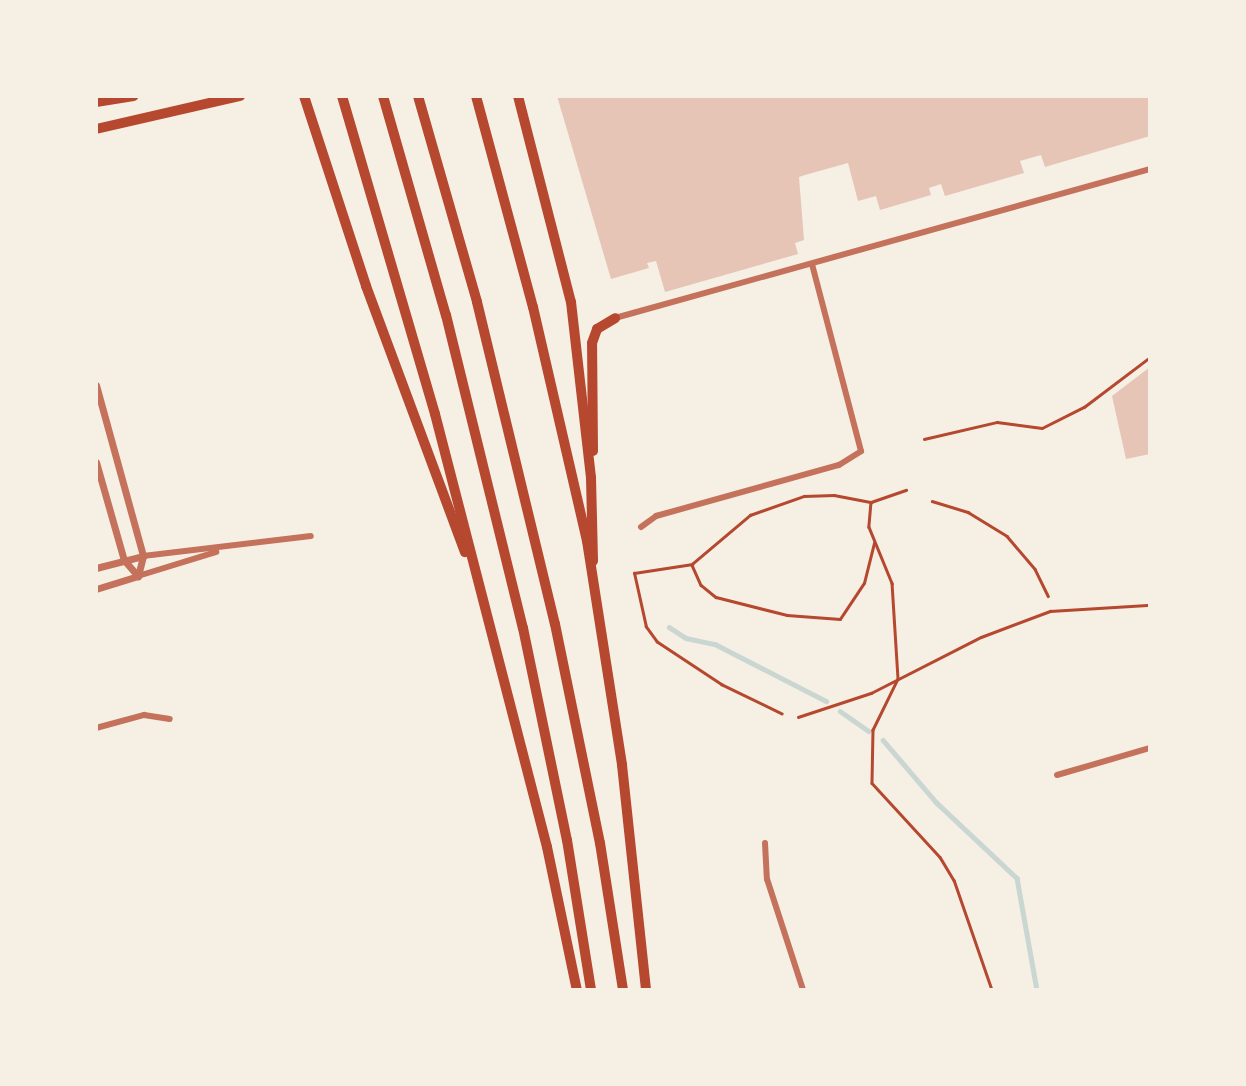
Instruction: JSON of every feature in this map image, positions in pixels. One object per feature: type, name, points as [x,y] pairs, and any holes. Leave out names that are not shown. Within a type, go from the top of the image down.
[{"type":"highway","points":[[304,96],[366,286],[476,579]]},
{"type":"highway","points":[[342,96],[435,414],[547,847],[577,990]]},
{"type":"highway","points":[[383,96],[446,315],[523,628],[567,840],[591,990]]},
{"type":"highway","points":[[418,96],[477,302],[555,624],[600,843],[624,990]]},
{"type":"highway","points":[[518,96],[571,302],[591,478],[596,543],[592,570]]},
{"type":"highway","points":[[478,99],[533,307],[592,570],[622,765],[646,990]]},
{"type":"highway","points":[[591,478],[595,423],[592,343],[597,329],[615,318]]},
{"type":"main road","points":[[96,102],[134,96]]},
{"type":"main road","points":[[96,130],[240,96]]},
{"type":"street","points":[[615,318],[1150,169]]},
{"type":"street","points":[[641,527],[656,516],[839,465],[861,451],[812,264]]},
{"type":"street","points":[[96,385],[143,556],[138,576]]},
{"type":"street","points":[[96,463],[124,560],[138,576]]},
{"type":"street","points":[[96,568],[143,556],[312,536]]},
{"type":"street","points":[[96,589],[228,548]]},
{"type":"street","points":[[96,728],[144,715],[170,719]]},
{"type":"street","points":[[1056,775],[1150,748]]},
{"type":"street","points":[[765,843],[767,878],[803,990]]},
{"type":"path","points":[[924,439],[997,422],[1042,428],[1084,407],[1150,357]]},
{"type":"path","points":[[782,714],[722,685],[657,642],[646,627],[634,573],[692,564],[750,515],[780,504],[818,494],[871,502],[906,490]]},
{"type":"path","points":[[932,501],[968,512],[1007,536],[1035,569],[1048,596]]},
{"type":"path","points":[[871,502],[869,527],[892,583],[898,679],[873,730],[872,783],[940,857],[954,880],[992,990]]},
{"type":"path","points":[[692,564],[701,585],[716,597],[787,615],[840,619],[864,583],[874,543]]},
{"type":"path","points":[[798,717],[898,679],[981,637],[1049,611],[1147,605]]},
{"type":"building","points":[[557,96],[1150,96],[1150,136],[1045,167],[1041,155],[1020,161],[1024,173],[945,196],[941,184],[929,188],[931,195],[880,210],[876,196],[858,201],[848,163],[805,175],[799,177],[804,240],[795,243],[798,254],[665,292],[656,261],[647,263],[649,268],[611,279]]},
{"type":"building","points":[[1150,367],[1150,454],[1126,459],[1112,396]]},
{"type":"waterway","points":[[669,627],[686,638],[715,644],[826,701]]},
{"type":"waterway","points":[[840,711],[869,731]]},
{"type":"waterway","points":[[883,740],[937,803],[1017,878],[1037,990]]}]
